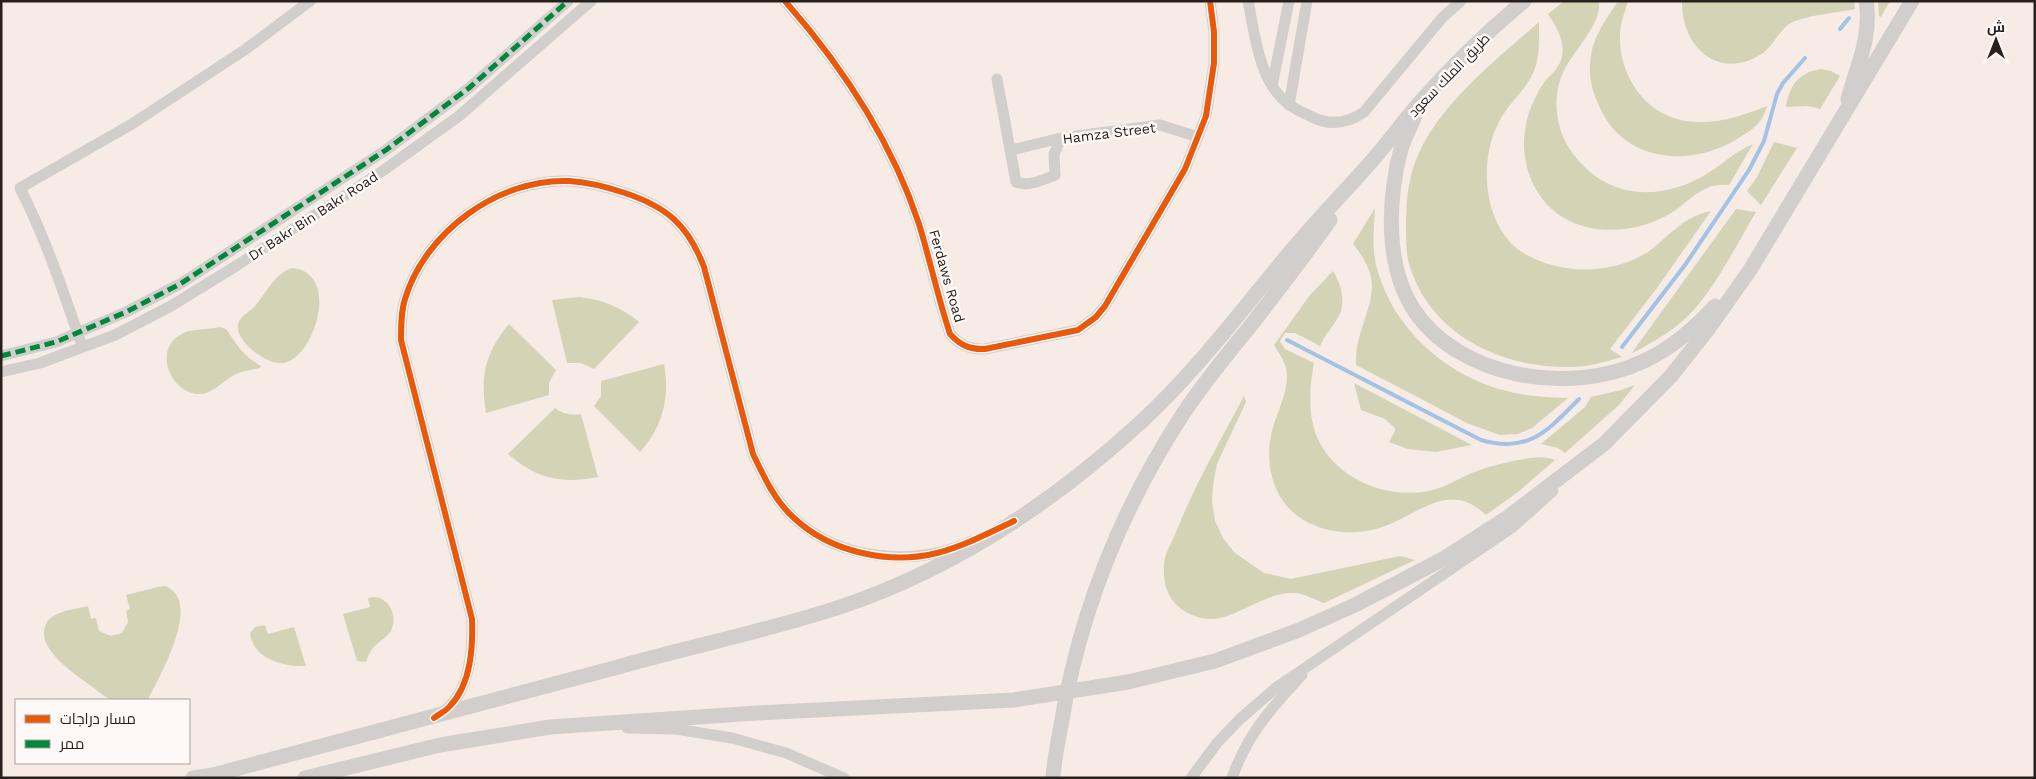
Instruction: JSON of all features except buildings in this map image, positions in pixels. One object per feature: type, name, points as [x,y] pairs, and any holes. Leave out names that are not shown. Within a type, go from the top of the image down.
[{"type":"main road","name":"طريق الملك سعود","points":[[1378,154],[1422,100],[1463,57],[1524,1]]},
{"type":"main road","points":[[1840,122],[1867,35],[1868,15],[1866,1]]},
{"type":"main road","points":[[305,778],[440,745],[550,727],[757,713],[1014,700],[1128,682],[1215,661],[1315,623],[1355,605],[1443,559],[1508,517],[1604,444],[1671,376],[1709,328],[1750,270],[1912,1]]},
{"type":"main road","points":[[1422,100],[1402,147],[1393,182],[1391,221],[1393,253],[1412,307],[1430,330],[1451,347],[1474,360],[1509,373],[1544,378],[1576,379],[1609,374],[1642,362],[1669,348],[1694,328],[1750,270]]},
{"type":"main road","points":[[193,778],[213,775],[434,718],[638,661],[760,631],[840,607],[892,587],[945,563],[1014,522],[1096,462],[1179,385],[1227,331],[1279,265],[1378,154]]},
{"type":"main road","points":[[1053,778],[1073,662],[1093,596],[1114,542],[1148,472],[1182,416],[1207,381],[1296,267],[1378,154]]},
{"type":"street","points":[[83,348],[52,257],[39,224],[20,188],[132,124],[246,49],[310,1]]},
{"type":"street","points":[[1,356],[56,342],[126,312],[180,284],[386,150],[468,88],[568,1]]},
{"type":"street","name":"Dr Bakr Bin Bakr Road","points":[[1,372],[40,363],[115,335],[171,306],[260,251],[384,170],[459,116],[592,1]]},
{"type":"street","name":"Ferdaws Road","points":[[785,1],[838,68],[872,120],[900,177],[918,224],[950,334],[964,346],[974,350],[1069,333],[1087,325],[1096,317],[1185,169],[1198,137],[1210,95],[1214,63],[1214,32],[1210,1]]},
{"type":"street","points":[[1248,1],[1259,53],[1272,86],[1289,105],[1318,121],[1331,123],[1344,122],[1356,118],[1364,112],[1442,18],[1461,1]]},
{"type":"street","points":[[1272,86],[1289,1]]},
{"type":"street","points":[[1289,105],[1308,1]]},
{"type":"street","points":[[997,79],[1016,182],[1032,184],[1055,175],[1054,154],[1061,138]]},
{"type":"street","name":"Hamza Street","points":[[1011,150],[1061,138],[1160,125],[1198,137]]},
{"type":"street","points":[[434,718],[449,708],[458,697],[465,679],[473,641],[472,620],[401,340],[404,300],[412,278],[422,261],[435,243],[452,226],[471,212],[522,188],[568,181],[592,184],[641,198],[668,214],[685,230],[696,246],[704,267],[753,454],[766,481],[779,501],[794,518],[809,530],[828,541],[854,551],[879,556],[906,556],[934,553],[962,546],[1014,522]]},
{"type":"street","points":[[1191,778],[1217,743],[1276,686],[1514,527],[1604,444]]},
{"type":"street","points":[[1232,778],[1240,755],[1266,713],[1319,657]]},
{"type":"street","points":[[550,727],[676,729],[732,738],[786,753],[844,778]]},
{"type":"shaded area","points":[[1564,1],[1599,1],[1596,20],[1562,75],[1556,104],[1559,124],[1566,143],[1584,167],[1599,179],[1615,187],[1632,191],[1668,190],[1687,184],[1705,175],[1740,150],[1753,144],[1729,185],[1719,185],[1703,190],[1674,211],[1651,223],[1619,230],[1602,230],[1570,221],[1556,213],[1544,201],[1535,187],[1525,158],[1525,128],[1535,98],[1561,60],[1561,41],[1548,14]]},
{"type":"shaded area","points":[[1618,1],[1628,1],[1620,35],[1621,52],[1625,67],[1640,95],[1652,106],[1680,120],[1706,122],[1724,120],[1767,106],[1760,122],[1737,139],[1719,148],[1700,154],[1660,155],[1642,149],[1625,140],[1611,126],[1600,108],[1590,77],[1592,49],[1595,40]]},
{"type":"shaded area","points":[[1682,1],[1854,1],[1855,9],[1817,15],[1795,21],[1781,31],[1763,53],[1747,61],[1732,64],[1718,62],[1706,56],[1696,46],[1688,33],[1683,18]]},
{"type":"shaded area","points":[[1878,1],[1890,1],[1881,17],[1879,16]]},
{"type":"shaded area","points":[[1539,22],[1538,53],[1534,71],[1498,124],[1488,157],[1488,193],[1492,211],[1499,227],[1509,241],[1522,252],[1542,262],[1564,268],[1599,269],[1637,258],[1652,249],[1686,221],[1711,211],[1657,288],[1610,349],[1622,357],[1583,366],[1544,366],[1519,361],[1494,354],[1472,342],[1451,328],[1433,310],[1419,289],[1407,255],[1406,217],[1408,189],[1415,162],[1429,134],[1441,117],[1472,82]]},
{"type":"shaded area","points":[[1821,69],[1831,71],[1840,76],[1820,109],[1809,106],[1786,107],[1787,99],[1796,81],[1807,73]]},
{"type":"shaded area","points":[[1774,142],[1797,148],[1761,205],[1747,191],[1757,177]]},
{"type":"shaded area","points":[[1375,208],[1374,251],[1376,265],[1384,288],[1395,310],[1409,330],[1426,347],[1445,363],[1488,385],[1525,395],[1568,398],[1532,428],[1518,434],[1500,435],[1469,424],[1356,365],[1357,345],[1370,303],[1372,281],[1363,258],[1353,244]]},
{"type":"shaded area","points":[[1736,209],[1756,212],[1707,293],[1689,315],[1676,327],[1631,354]]},
{"type":"shaded area","points":[[292,268],[307,273],[316,284],[319,298],[318,315],[313,331],[305,346],[295,357],[284,363],[277,363],[265,358],[248,346],[239,334],[238,325],[240,319],[255,306],[280,274]]},
{"type":"shaded area","points":[[1333,271],[1340,287],[1341,310],[1320,346],[1295,333],[1285,333],[1280,341],[1285,349],[1314,363],[1310,391],[1312,418],[1320,443],[1337,465],[1358,480],[1371,486],[1384,490],[1410,493],[1436,489],[1477,471],[1508,462],[1536,457],[1555,460],[1518,492],[1486,515],[1472,504],[1459,500],[1445,500],[1379,528],[1359,532],[1339,532],[1311,524],[1291,511],[1276,489],[1270,463],[1271,437],[1287,382],[1287,372],[1281,356],[1274,345],[1310,295]]},
{"type":"shaded area","points":[[579,297],[610,305],[625,312],[639,322],[594,369],[581,363],[567,363],[552,300]]},
{"type":"shaded area","points":[[509,324],[556,370],[549,383],[549,395],[486,413],[484,376],[486,366],[494,345]]},
{"type":"shaded area","points":[[220,327],[226,329],[245,354],[261,366],[260,368],[234,375],[205,393],[190,392],[173,379],[167,359],[168,349],[173,341],[186,332]]},
{"type":"shaded area","points":[[664,364],[666,388],[663,411],[654,432],[640,452],[594,406],[601,396],[601,381]]},
{"type":"shaded area","points":[[1354,383],[1472,445],[1436,452],[1408,449],[1389,442],[1395,428],[1385,419],[1361,410]]},
{"type":"shaded area","points":[[1635,385],[1619,405],[1565,453],[1558,448],[1541,444],[1585,407],[1591,397]]},
{"type":"shaded area","points":[[1244,396],[1246,402],[1217,464],[1212,502],[1215,521],[1223,538],[1235,553],[1264,573],[1291,579],[1400,556],[1415,560],[1324,603],[1295,593],[1285,594],[1266,599],[1215,619],[1194,616],[1180,608],[1171,599],[1166,588],[1164,564],[1166,556],[1200,480]]},
{"type":"shaded area","points":[[555,408],[567,414],[581,414],[598,477],[572,480],[550,477],[529,469],[508,454]]},
{"type":"shaded area","points":[[165,586],[176,594],[180,607],[180,623],[161,675],[149,699],[108,698],[69,669],[46,643],[44,633],[46,624],[53,616],[65,611],[88,606],[91,619],[96,618],[99,631],[111,636],[122,633],[128,622],[126,611],[130,609],[126,595]]},
{"type":"shaded area","points":[[375,597],[385,601],[391,609],[394,620],[393,625],[391,631],[373,649],[366,662],[357,661],[343,614],[370,607],[368,598]]},
{"type":"shaded area","points":[[265,625],[268,634],[294,627],[306,666],[279,663],[263,655],[257,649],[252,642],[250,633],[255,627]]},
{"type":"waterway","points":[[1840,29],[1849,18]]},
{"type":"waterway","points":[[1622,347],[1685,265],[1749,170],[1764,141],[1777,94],[1783,83],[1805,58]]},
{"type":"waterway","points":[[1287,340],[1481,440],[1498,444],[1512,444],[1536,436],[1547,429],[1579,399]]},
{"type":"marked path","points":[[1,356],[56,342],[126,312],[180,284],[386,150],[469,88],[568,1]]},
{"type":"cycle path","points":[[785,1],[826,52],[863,106],[880,135],[895,164],[919,224],[950,334],[966,346],[975,349],[985,349],[1078,330],[1096,317],[1105,306],[1185,169],[1206,116],[1214,63],[1214,32],[1210,1]]},
{"type":"cycle path","points":[[434,718],[448,708],[462,687],[471,653],[472,619],[401,340],[403,309],[415,275],[429,252],[447,231],[468,214],[492,199],[517,189],[543,182],[569,181],[597,185],[640,198],[664,211],[683,229],[698,252],[704,267],[753,454],[770,488],[781,504],[809,530],[825,540],[861,553],[899,557],[937,553],[957,547],[1014,521]]}]
